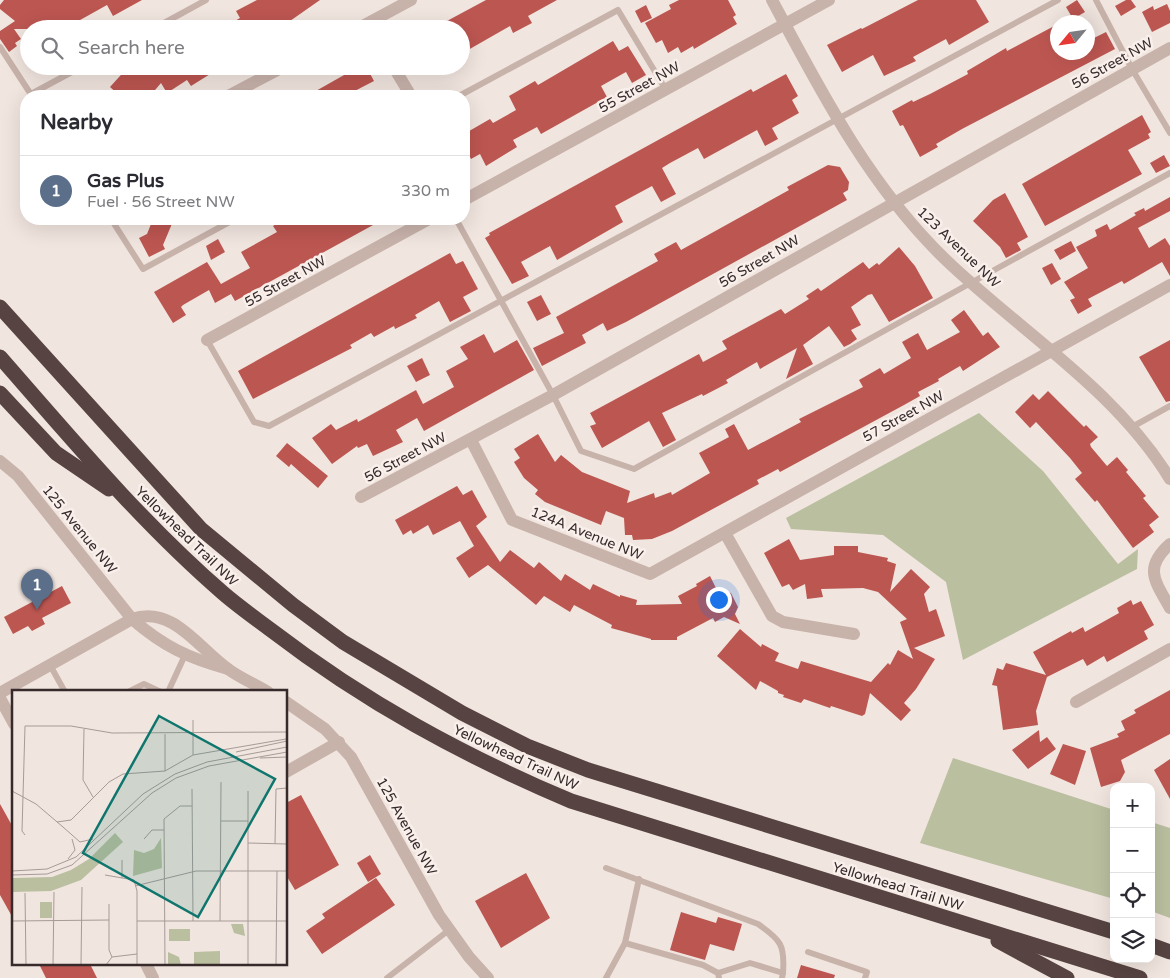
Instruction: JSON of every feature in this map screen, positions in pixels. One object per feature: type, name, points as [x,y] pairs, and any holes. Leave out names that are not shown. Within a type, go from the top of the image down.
[{"type":"highway","name":"Yellowhead Trail NW","points":[[0,307],[201,530],[343,642],[462,713],[527,746],[588,770],[1110,931]]},
{"type":"highway","name":"Yellowhead Trail NW","points":[[0,357],[126,502],[223,594],[322,669],[378,705],[436,738],[510,775],[571,801],[1140,978]]},
{"type":"highway","points":[[0,393],[56,453],[126,502]]},
{"type":"highway","points":[[971,926],[1067,978]]},
{"type":"highway","points":[[1155,946],[1170,952]]},
{"type":"street","points":[[377,20],[411,0]]},
{"type":"street","name":"123 Avenue NW","points":[[772,0],[862,159],[893,202],[928,241],[971,282],[1097,392],[1132,427],[1170,479]]},
{"type":"street","name":"55 Street NW","points":[[470,195],[829,0]]},
{"type":"street","name":"56 Street NW","points":[[361,497],[553,395],[893,202],[1170,48]]},
{"type":"street","points":[[240,90],[269,75]]},
{"type":"street","points":[[398,75],[407,90]]},
{"type":"street","name":"55 Street NW","points":[[207,340],[418,225]]},
{"type":"street","name":"57 Street NW","points":[[650,574],[1170,285]]},
{"type":"street","name":"124A Avenue NW","points":[[471,440],[512,520],[650,574]]},
{"type":"street","name":"125 Avenue NW","points":[[0,461],[18,476],[132,619],[154,637],[185,655],[228,669]]},
{"type":"street","points":[[724,533],[772,616],[783,622],[854,634]]},
{"type":"street","points":[[1170,544],[1156,558],[1153,566],[1156,582],[1170,608]]},
{"type":"street","name":"125 Avenue NW","points":[[132,619],[150,615],[166,618],[228,669],[265,690]]},
{"type":"street","points":[[0,694],[132,619]]},
{"type":"street","points":[[1076,702],[1170,649]]},
{"type":"street","points":[[0,698],[12,720]]},
{"type":"street","name":"125 Avenue NW","points":[[288,703],[312,719],[339,742],[350,757],[450,930],[488,978]]},
{"type":"street","points":[[288,771],[339,742]]},
{"type":"street","points":[[147,966],[153,978]]},
{"type":"lane","points":[[169,20],[206,0]]},
{"type":"lane","points":[[207,340],[254,422],[269,426],[502,302],[837,117],[1058,0]]},
{"type":"lane","points":[[1096,0],[1132,69],[1170,133]]},
{"type":"lane","points":[[470,90],[618,10],[666,90]]},
{"type":"lane","points":[[0,48],[29,90]]},
{"type":"lane","points":[[41,90],[68,75]]},
{"type":"lane","points":[[459,225],[553,395],[581,451],[634,469],[1170,173]]},
{"type":"lane","points":[[115,225],[144,269],[225,225]]},
{"type":"lane","points":[[1132,427],[1170,406]]},
{"type":"lane","points":[[169,690],[185,655]]},
{"type":"lane","points":[[50,665],[64,690]]},
{"type":"lane","points":[[132,690],[144,684],[157,690]]},
{"type":"lane","points":[[606,868],[758,924],[777,938],[784,952],[782,976],[750,963],[719,975],[703,965],[625,943]]},
{"type":"lane","points":[[606,978],[625,943],[639,879]]},
{"type":"lane","points":[[387,978],[450,930]]},
{"type":"lane","points":[[808,952],[867,972],[865,978]]},
{"type":"green space","points":[[979,413],[1043,471],[1118,564],[1138,549],[1137,569],[963,660],[946,582],[883,535],[791,529],[786,518]]},
{"type":"green space","points":[[953,758],[1110,809],[1110,898],[920,843]]},
{"type":"green space","points":[[1155,823],[1170,828],[1170,918],[1155,912]]},
{"type":"building","points":[[4,0],[142,0],[113,16],[107,5],[80,20],[20,20],[20,29],[14,29],[20,40],[15,43],[17,46],[9,52],[0,39],[0,31],[15,21],[0,9],[0,5]]},
{"type":"building","points":[[257,0],[320,0],[291,20],[237,20],[240,18],[236,11]]},
{"type":"building","points":[[486,0],[557,0],[528,16],[532,23],[513,33],[510,26],[470,49],[470,20],[449,20]]},
{"type":"building","points":[[679,0],[728,0],[736,15],[733,17],[737,24],[694,49],[693,46],[681,53],[678,47],[668,53],[662,40],[656,43],[645,23],[671,9],[669,5]]},
{"type":"building","points":[[918,0],[976,0],[989,22],[949,45],[946,39],[913,57],[916,61],[884,76],[873,55],[842,72],[827,45]]},
{"type":"building","points":[[1077,0],[1085,12],[1080,15],[1071,15],[1066,7]]},
{"type":"building","points":[[1126,0],[1131,0],[1136,7],[1121,16],[1115,6]]},
{"type":"building","points":[[1167,4],[1170,11],[1170,23],[1152,32],[1142,12],[1153,6],[1154,10]]},
{"type":"building","points":[[646,5],[652,18],[641,23],[635,11]]},
{"type":"building","points":[[1050,28],[1050,60],[1094,60],[962,129],[936,144],[938,147],[920,157],[903,125],[900,126],[892,111],[968,74],[967,71],[1006,48],[1007,51]]},
{"type":"building","points":[[1106,32],[1115,49],[1095,59],[1095,38]]},
{"type":"building","points":[[613,41],[619,51],[628,46],[646,75],[632,83],[626,72],[601,86],[607,97],[541,134],[537,127],[513,140],[517,147],[486,166],[480,154],[471,159],[470,131],[490,119],[493,123],[516,110],[509,96],[535,81],[538,85]]},
{"type":"building","points":[[786,74],[798,96],[792,100],[799,113],[772,128],[778,139],[765,146],[757,130],[704,159],[698,148],[670,163],[662,168],[676,194],[661,202],[652,186],[615,206],[623,222],[557,260],[550,246],[521,262],[529,276],[512,284],[485,238],[490,235],[489,233],[751,89],[753,92]]},
{"type":"building","points":[[121,75],[209,75],[191,86],[187,80],[172,90],[165,90],[161,83],[155,90],[113,90],[110,87]]},
{"type":"building","points":[[344,75],[371,75],[374,81],[357,90],[318,90]]},
{"type":"building","points":[[1142,115],[1151,132],[1148,134],[1150,138],[1128,150],[1142,174],[1045,226],[1022,184]]},
{"type":"building","points":[[1164,155],[1170,166],[1156,173],[1150,163]]},
{"type":"building","points":[[828,165],[840,167],[849,182],[848,190],[843,193],[847,200],[626,322],[607,331],[603,323],[582,335],[586,343],[542,366],[533,348],[564,333],[556,317],[658,261],[654,254],[676,242],[681,250],[789,190],[787,187]]},
{"type":"building","points":[[1005,193],[1028,237],[1017,243],[1021,250],[1006,258],[1000,247],[973,221],[993,200]]},
{"type":"building","points":[[1170,197],[1170,211],[1138,228],[1149,248],[1165,238],[1170,246],[1170,276],[1162,262],[1124,284],[1122,281],[1088,299],[1092,306],[1078,314],[1070,300],[1075,298],[1064,282],[1088,268],[1076,247],[1097,236],[1095,230],[1107,224],[1110,230],[1136,215],[1134,213],[1144,208],[1145,211]]},
{"type":"building","points":[[151,225],[171,225],[163,245],[165,249],[149,257],[139,238],[147,234]]},
{"type":"building","points":[[373,225],[235,301],[231,294],[215,303],[209,290],[183,305],[181,307],[186,315],[173,323],[154,292],[207,262],[221,284],[250,268],[241,252],[277,232],[273,226]]},
{"type":"building","points":[[218,239],[225,252],[211,260],[206,246]]},
{"type":"building","points":[[1071,241],[1076,251],[1060,260],[1054,250]]},
{"type":"building","points":[[899,247],[915,266],[933,298],[889,322],[872,294],[868,295],[851,307],[861,325],[851,330],[857,339],[850,344],[844,347],[829,326],[803,345],[813,364],[786,379],[797,348],[760,369],[757,362],[726,380],[728,383],[662,413],[676,440],[663,447],[649,421],[602,448],[590,426],[596,424],[590,413],[699,354],[703,362],[727,349],[722,341],[781,309],[785,314],[809,299],[806,296],[818,288],[821,291],[863,262],[869,269],[877,263],[879,265]]},
{"type":"building","points":[[450,253],[456,264],[463,261],[478,289],[463,297],[471,311],[450,322],[439,301],[415,315],[417,318],[395,329],[394,326],[374,337],[371,333],[350,345],[352,348],[253,399],[238,371]]},
{"type":"building","points":[[1052,263],[1061,279],[1051,285],[1042,268]]},
{"type":"building","points":[[541,295],[551,314],[537,321],[527,302]]},
{"type":"building","points":[[964,310],[983,336],[988,332],[1000,347],[963,371],[960,366],[938,379],[939,381],[918,392],[920,396],[904,405],[780,472],[778,469],[757,480],[759,484],[672,531],[652,539],[633,540],[632,535],[625,535],[624,518],[606,511],[601,525],[545,502],[535,494],[538,490],[524,478],[514,462],[520,458],[514,449],[538,434],[555,462],[561,455],[582,472],[630,491],[627,503],[654,493],[655,498],[671,492],[672,495],[710,473],[699,453],[729,437],[725,429],[734,424],[748,450],[801,422],[799,419],[863,387],[859,380],[880,368],[884,374],[911,358],[902,342],[918,333],[927,350],[960,332],[951,320]]},
{"type":"building","points":[[484,334],[494,353],[517,340],[534,370],[424,431],[417,418],[396,430],[403,442],[373,456],[367,444],[358,448],[357,446],[332,464],[312,438],[331,424],[336,430],[357,419],[358,422],[416,390],[423,404],[454,387],[446,371],[468,359],[460,347]]},
{"type":"building","points":[[1170,340],[1170,401],[1166,402],[1139,357]]},
{"type":"building","points":[[422,358],[430,375],[416,382],[407,366]]},
{"type":"building","points":[[1048,391],[1084,427],[1086,425],[1098,437],[1090,444],[1107,466],[1117,457],[1128,470],[1126,472],[1146,496],[1143,498],[1159,517],[1149,525],[1154,532],[1133,548],[1097,500],[1095,502],[1075,479],[1082,473],[1070,458],[1036,422],[1030,428],[1015,412],[1033,394],[1039,400]]},
{"type":"building","points":[[287,443],[328,476],[318,488],[291,464],[289,467],[276,456]]},
{"type":"building","points":[[457,486],[463,495],[472,490],[487,517],[476,526],[500,562],[510,550],[534,568],[539,562],[561,581],[565,574],[590,590],[593,584],[620,597],[620,595],[637,600],[636,605],[682,604],[678,596],[697,586],[696,584],[710,576],[716,588],[731,593],[738,607],[735,614],[740,624],[724,617],[715,622],[713,618],[677,637],[677,640],[651,640],[611,628],[612,625],[574,605],[570,612],[544,596],[536,605],[488,565],[469,578],[456,558],[474,546],[460,521],[433,535],[428,525],[413,534],[411,530],[403,535],[395,520]]},
{"type":"building","points":[[789,539],[800,560],[834,555],[834,546],[858,546],[858,552],[888,558],[887,561],[896,564],[890,592],[911,569],[930,587],[924,594],[929,612],[936,609],[945,636],[914,648],[935,659],[916,689],[904,703],[911,710],[901,721],[870,693],[865,714],[862,716],[804,699],[801,703],[783,697],[784,695],[760,681],[756,690],[717,656],[740,629],[761,647],[762,644],[779,653],[775,661],[798,669],[801,661],[871,682],[888,663],[890,665],[898,650],[913,659],[900,622],[907,619],[878,592],[863,588],[821,589],[823,597],[807,599],[805,584],[793,590],[789,584],[782,587],[764,553]]},
{"type":"building","points":[[62,586],[71,603],[42,618],[45,624],[32,631],[28,626],[13,634],[4,617]]},
{"type":"building","points":[[1131,600],[1133,605],[1141,601],[1154,625],[1144,631],[1148,639],[1107,662],[1104,656],[1087,666],[1083,659],[1047,677],[1036,711],[1038,725],[1003,730],[997,686],[992,685],[997,668],[1003,670],[1006,663],[1046,675],[1033,652],[1071,631],[1072,633],[1083,627],[1085,632],[1119,613],[1117,608]]},
{"type":"building","points":[[1170,690],[1170,734],[1121,760],[1125,772],[1120,781],[1101,787],[1090,748],[1119,737],[1117,734],[1125,730],[1121,721],[1136,713],[1134,710]]},
{"type":"building","points":[[1039,730],[1040,742],[1047,737],[1056,749],[1028,769],[1012,750]]},
{"type":"building","points":[[1063,744],[1086,751],[1075,785],[1050,774]]},
{"type":"building","points":[[1170,759],[1170,799],[1154,770]]},
{"type":"building","points":[[301,795],[339,865],[295,890],[288,878],[288,802]]},
{"type":"building","points":[[0,804],[12,825],[12,916],[0,895]]},
{"type":"building","points":[[370,855],[381,874],[368,882],[357,863]]},
{"type":"building","points":[[526,873],[550,918],[501,948],[475,901]]},
{"type":"building","points":[[376,878],[395,905],[322,954],[306,931],[325,918],[322,914]]},
{"type":"building","points":[[681,912],[716,923],[718,917],[742,924],[734,951],[710,944],[705,960],[670,950]]},
{"type":"building","points":[[801,965],[835,975],[834,978],[797,978]]},
{"type":"building","points":[[40,966],[91,966],[97,978],[46,978]]},
{"type":"place","name":"Gas Plus","points":[[37,610]]}]
